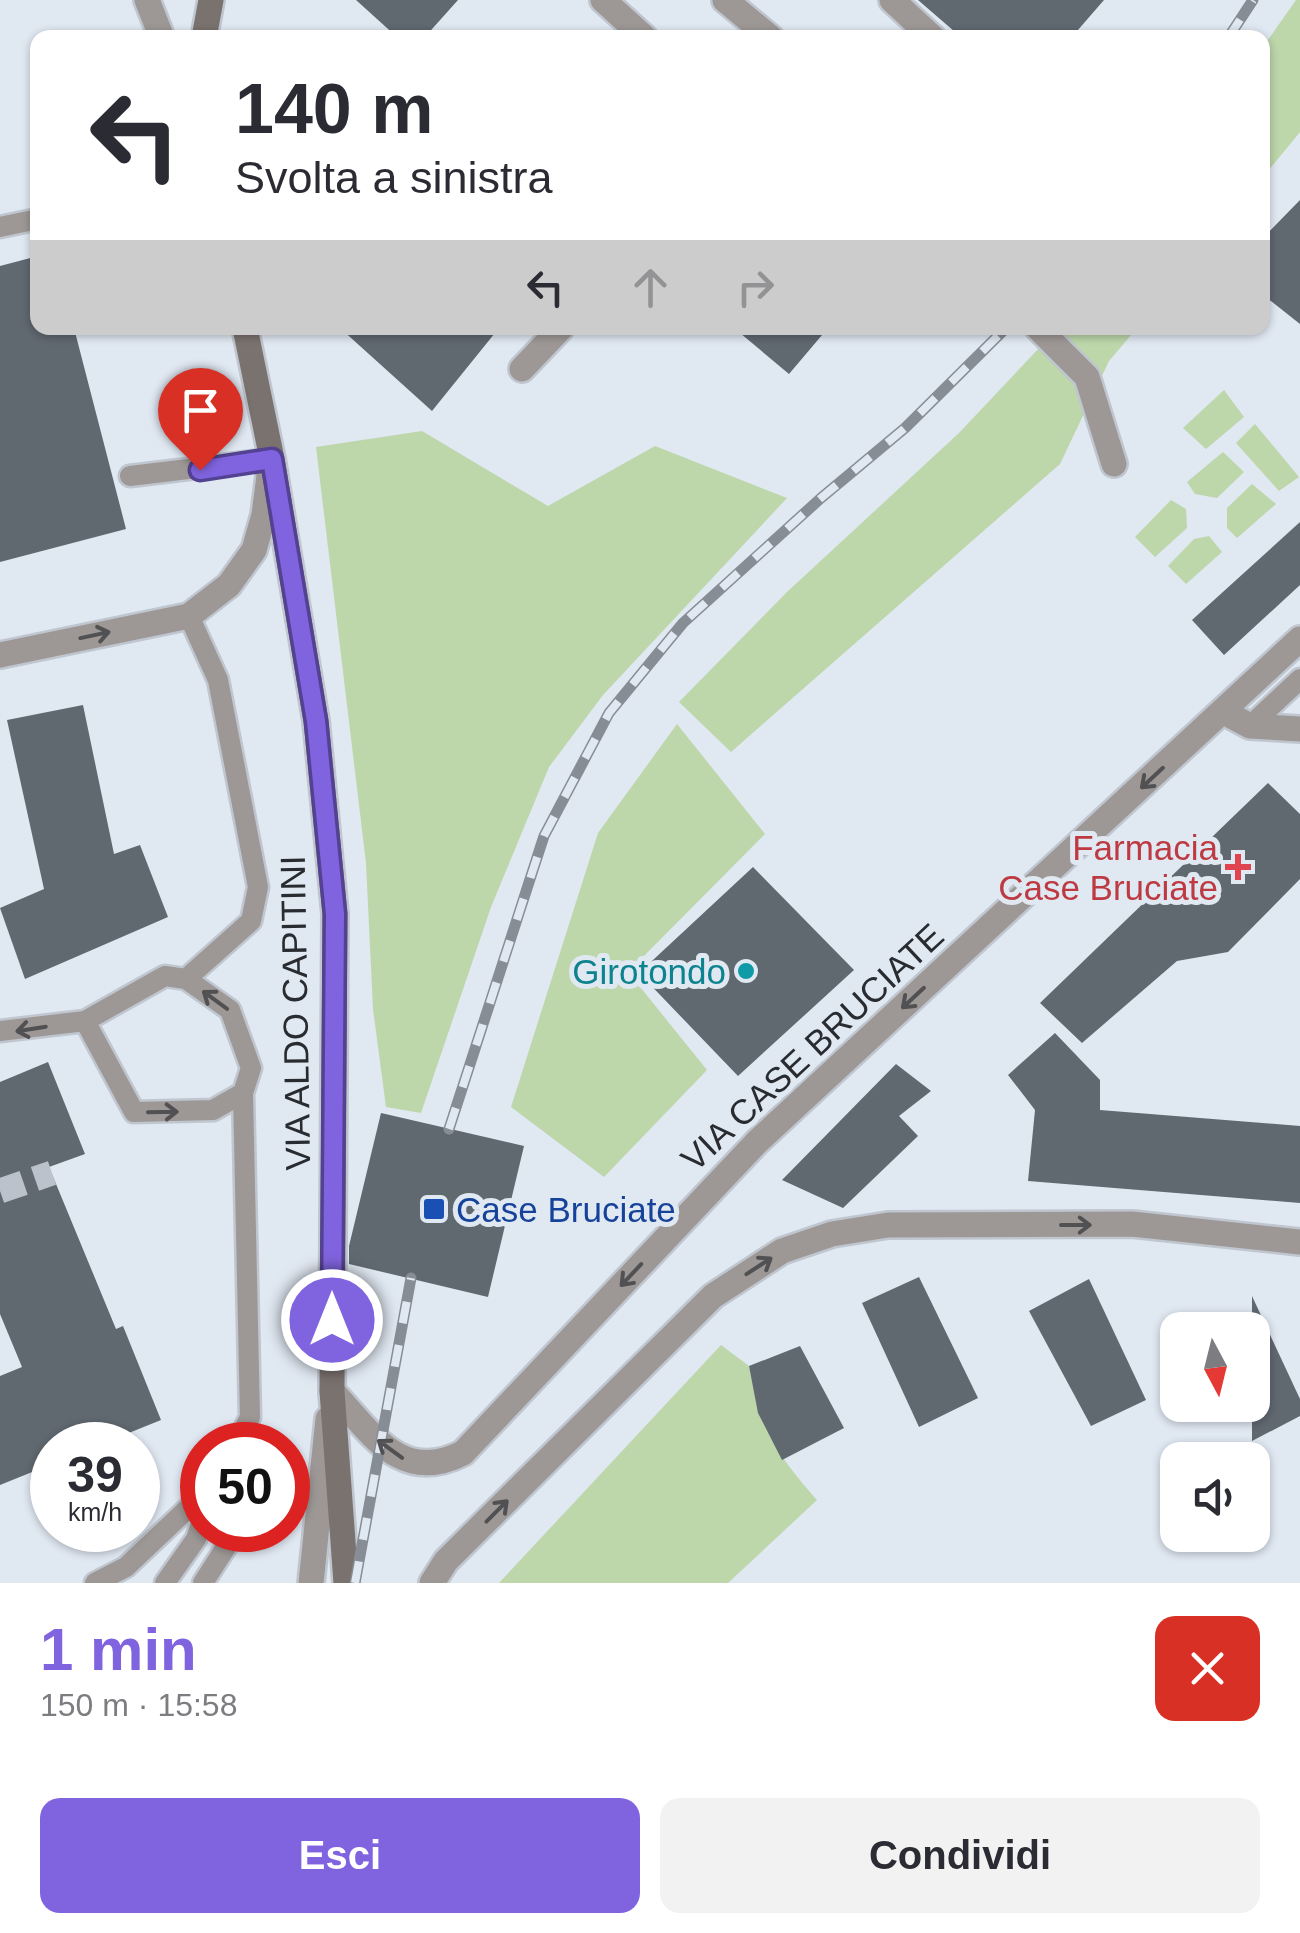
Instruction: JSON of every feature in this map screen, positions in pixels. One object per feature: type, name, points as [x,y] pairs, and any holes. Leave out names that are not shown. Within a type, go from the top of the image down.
[{"type":"main road","points":[[205,30],[210,0]]},
{"type":"main road","name":"VIA ALDO CAPITINI","points":[[246,335],[272,459],[316,721],[335,914],[332,1391],[346,1583]]},
{"type":"street","points":[[147,0],[159,30]]},
{"type":"street","points":[[603,0],[636,30]]},
{"type":"street","points":[[726,0],[762,30]]},
{"type":"street","points":[[892,0],[924,30]]},
{"type":"street","points":[[522,369],[554,335]]},
{"type":"street","points":[[1045,335],[1087,377],[1114,464]]},
{"type":"street","points":[[0,656],[188,616],[229,585],[254,550],[264,515],[272,459]]},
{"type":"street","name":"VIA CASE BRUCIATE","points":[[332,1391],[371,1435],[404,1460],[444,1463],[463,1453],[757,1142],[1300,639]]},
{"type":"street","points":[[1224,712],[1250,726],[1300,729]]},
{"type":"street","points":[[432,1583],[446,1561],[712,1296],[782,1251],[832,1234],[888,1225],[1132,1224],[1300,1242]]},
{"type":"street","points":[[311,1583],[319,1480],[332,1391]]},
{"type":"lane","points":[[0,227],[30,221]]},
{"type":"lane","points":[[130,476],[272,459]]},
{"type":"lane","points":[[186,979],[251,920],[258,887],[218,680],[188,616]]},
{"type":"lane","points":[[1250,726],[1300,680]]},
{"type":"lane","points":[[0,1031],[85,1022],[165,976],[186,979],[230,1010],[251,1068],[243,1094],[250,1422]]},
{"type":"lane","points":[[85,1022],[134,1112],[213,1110],[243,1094]]},
{"type":"lane","points":[[247,1422],[250,1416]]},
{"type":"lane","points":[[95,1583],[126,1567],[180,1516]]},
{"type":"lane","points":[[165,1583],[187,1552]]},
{"type":"lane","points":[[203,1583],[223,1552]]},
{"type":"green space","points":[[1296,0],[1300,0],[1300,132],[1270,168],[1270,37]]},
{"type":"green space","points":[[1051,335],[1131,335],[1109,361],[1060,464],[731,752],[679,702],[787,592],[959,433]]},
{"type":"green space","points":[[1224,390],[1244,417],[1206,449],[1183,428]]},
{"type":"green space","points":[[1255,424],[1299,477],[1279,491],[1236,443]]},
{"type":"green space","points":[[422,431],[548,506],[655,446],[787,498],[603,695],[549,767],[491,907],[421,1113],[386,1107],[373,1009],[366,863],[316,447]]},
{"type":"green space","points":[[1223,452],[1244,472],[1217,498],[1195,494],[1187,482]]},
{"type":"green space","points":[[1252,484],[1276,504],[1237,538],[1227,528],[1227,508]]},
{"type":"green space","points":[[1171,500],[1186,509],[1187,528],[1155,557],[1135,537]]},
{"type":"green space","points":[[1209,536],[1222,552],[1186,584],[1168,566],[1194,539]]},
{"type":"green space","points":[[677,724],[765,834],[628,972],[707,1070],[604,1177],[511,1107],[598,833]]},
{"type":"green space","points":[[721,1345],[749,1366],[772,1439],[817,1500],[728,1583],[499,1583]]},
{"type":"building","points":[[356,0],[458,0],[431,30],[389,30]]},
{"type":"building","points":[[918,0],[1104,0],[1078,30],[953,30]]},
{"type":"building","points":[[1300,200],[1300,324],[1270,300],[1270,231]]},
{"type":"building","points":[[30,258],[30,335],[76,335],[126,529],[0,562],[0,266]]},
{"type":"building","points":[[348,335],[493,335],[432,411]]},
{"type":"building","points":[[742,335],[822,335],[789,374]]},
{"type":"building","points":[[1300,522],[1300,585],[1224,655],[1192,620]]},
{"type":"building","points":[[83,705],[114,854],[140,845],[168,917],[25,979],[0,908],[44,889],[7,720]]},
{"type":"building","points":[[1268,783],[1300,814],[1300,879],[1228,952],[1177,961],[1082,1043],[1040,1003]]},
{"type":"building","name":"Girotondo","points":[[753,867],[854,970],[738,1076],[639,973]]},
{"type":"building","points":[[1055,1033],[1100,1080],[1100,1110],[1300,1126],[1300,1203],[1028,1181],[1035,1110],[1008,1075]]},
{"type":"building","points":[[48,1062],[85,1154],[49,1167],[116,1329],[123,1326],[161,1420],[30,1422],[30,1473],[0,1485],[0,1376],[22,1367],[0,1314],[0,1082]]},
{"type":"building","points":[[896,1064],[931,1091],[899,1116],[918,1136],[843,1208],[782,1180]]},
{"type":"building","name":"Case Bruciate","points":[[381,1113],[524,1146],[488,1297],[349,1264],[349,1246]]},
{"type":"building","points":[[919,1277],[978,1398],[919,1427],[862,1303]]},
{"type":"building","points":[[1089,1279],[1146,1400],[1091,1426],[1029,1311]]},
{"type":"building","points":[[1270,1335],[1300,1399],[1300,1416],[1252,1441],[1252,1422],[1270,1422]]},
{"type":"building","points":[[800,1346],[844,1428],[782,1460],[758,1413],[749,1366]]},
{"type":"tunnel","points":[[0,1191],[52,1173]]},
{"type":"railway","points":[[1233,30],[1253,0]]},
{"type":"railway","points":[[449,1129],[544,836],[609,713],[683,623],[905,428],[999,335]]},
{"type":"railway","points":[[355,1583],[411,1278]]},
{"type":"place","name":"Farmacia Case Bruciate","points":[[1238,867]]},
{"type":"place","name":"Girotondo","points":[[746,971]]},
{"type":"place","name":"Case Bruciate","points":[[434,1209]]},
{"type":"route","points":[[200,470],[272,459],[312,693],[335,914],[332,1320]]}]
